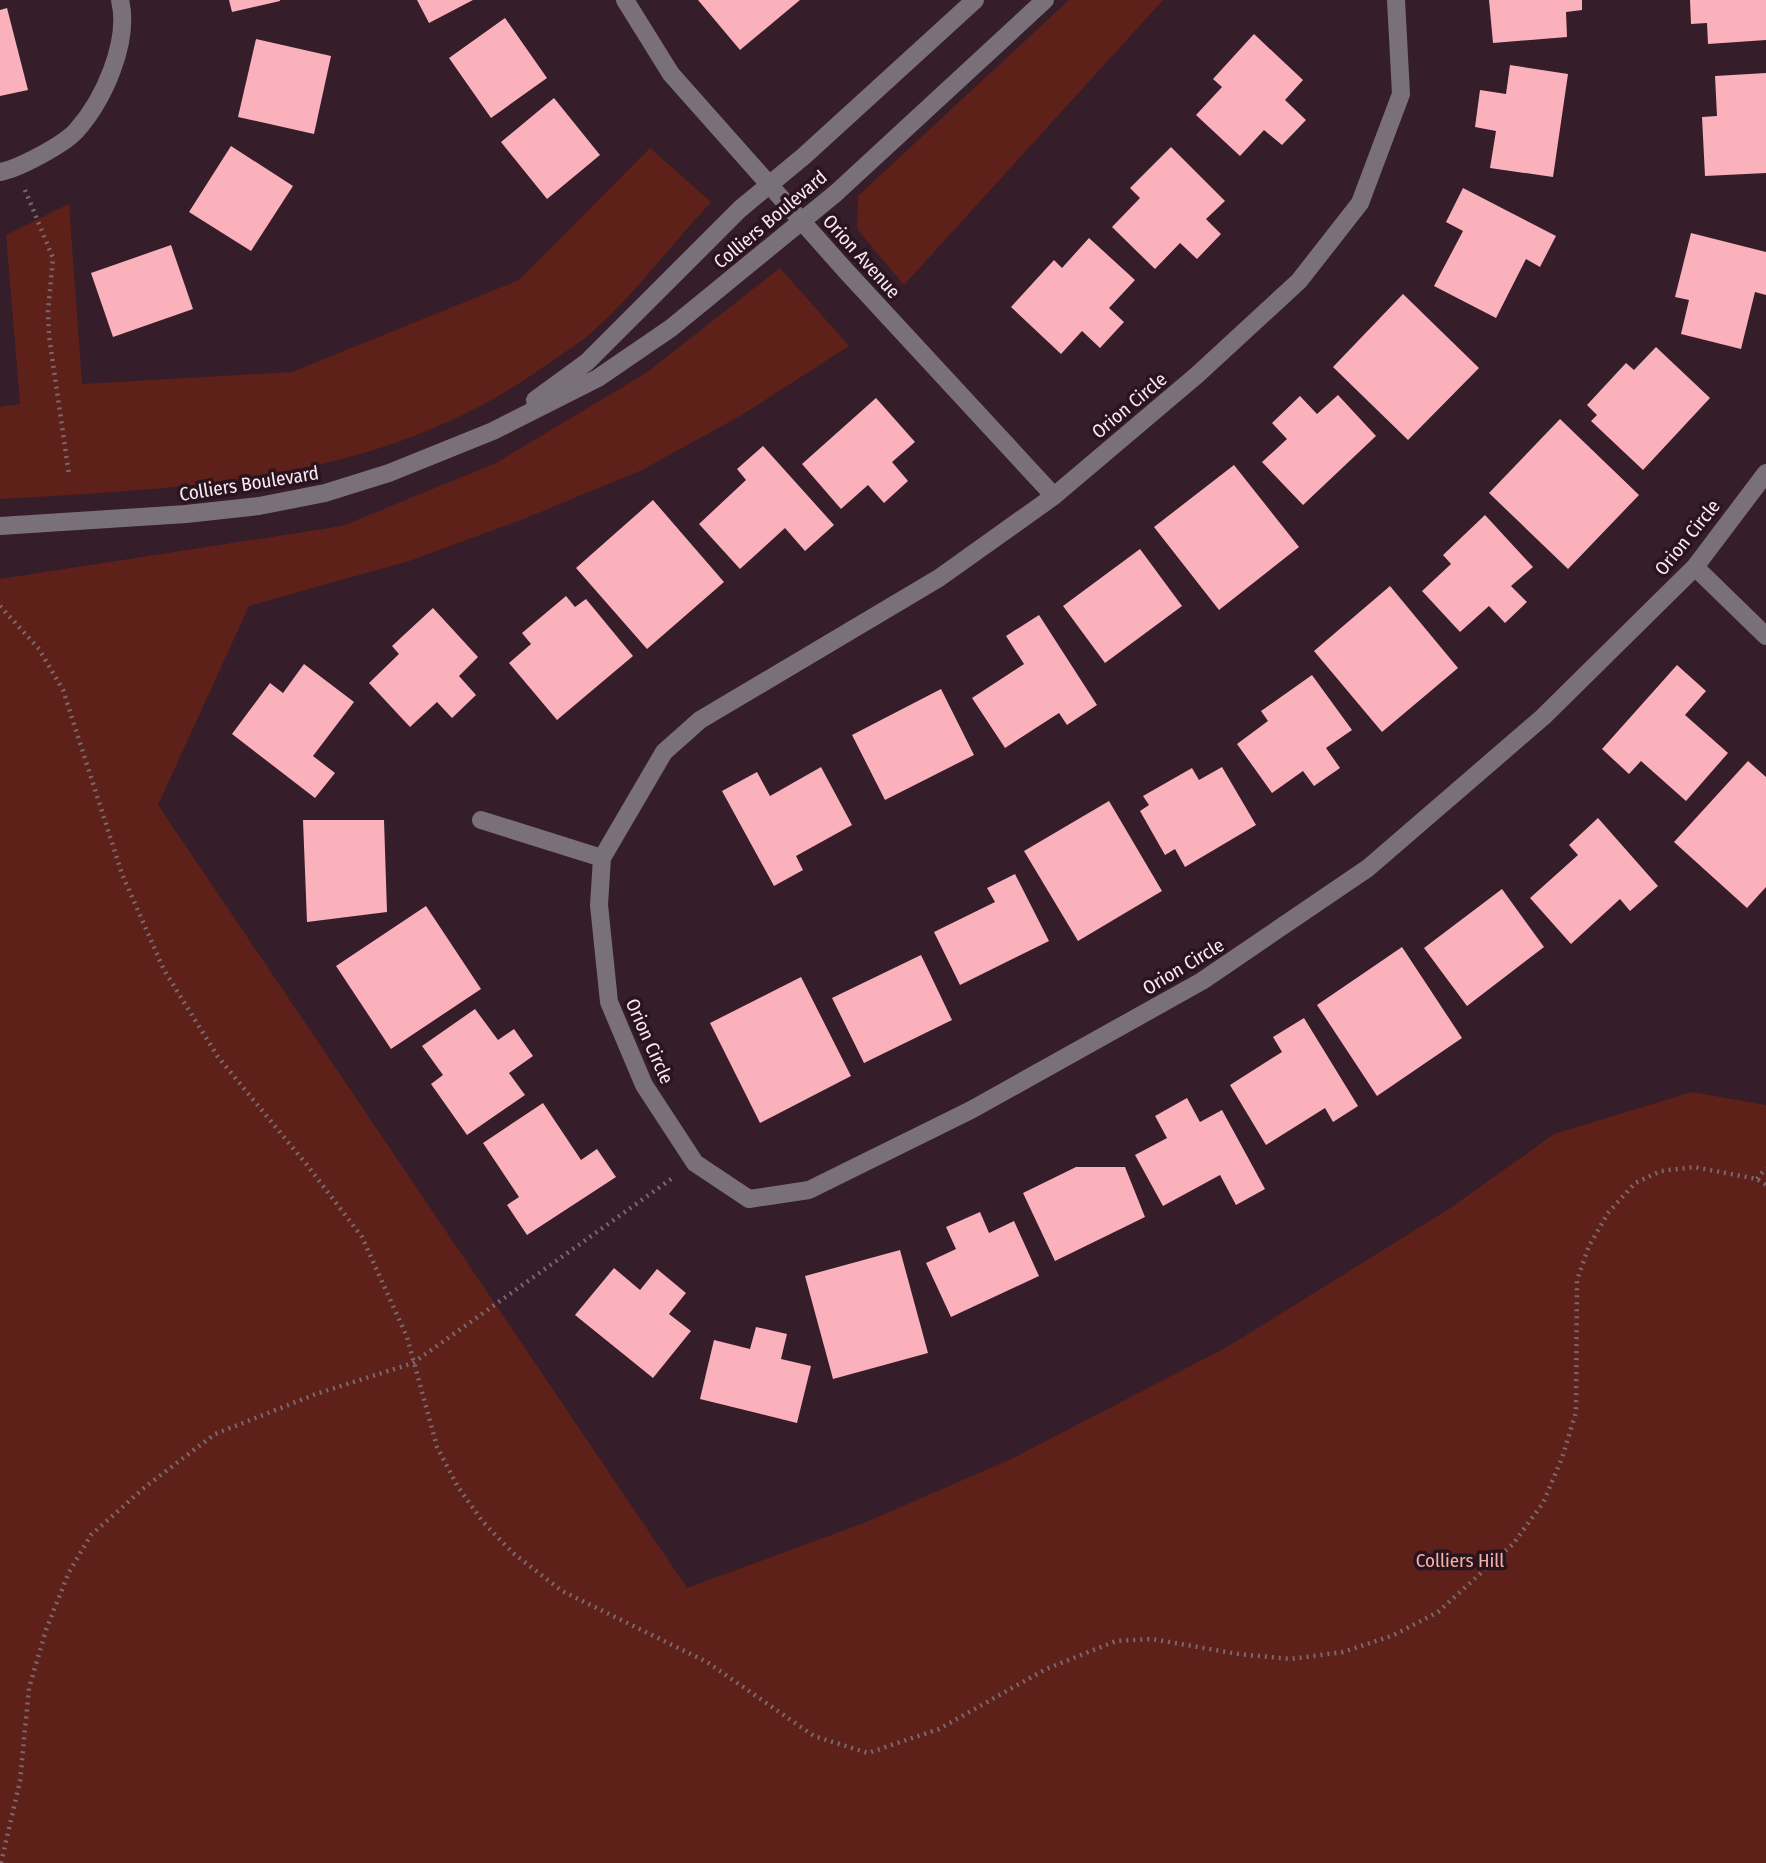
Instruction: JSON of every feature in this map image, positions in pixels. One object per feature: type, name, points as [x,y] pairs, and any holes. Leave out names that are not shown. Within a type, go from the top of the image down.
[{"type":"street","points":[[7,171],[75,132],[112,75],[124,16],[120,0]]},
{"type":"street","name":"Orion Avenue","points":[[625,0],[671,74],[1054,496]]},
{"type":"street","name":"Colliers Boulevard","points":[[493,431],[587,362],[680,267],[975,0]]},
{"type":"street","name":"Colliers Boulevard","points":[[0,527],[186,514],[312,496],[388,473],[493,431],[598,378],[671,328],[803,221],[1045,0]]},
{"type":"street","name":"Orion Circle","points":[[1396,0],[1401,94],[1360,203],[1299,281],[1197,375],[1054,496],[939,578],[700,720],[664,751],[602,858],[600,905],[609,1002],[644,1085],[695,1163],[749,1199],[809,1190],[971,1110],[1202,981],[1368,868],[1543,716],[1695,567],[1766,473]]},
{"type":"street","points":[[1695,567],[1766,636]]},
{"type":"street","points":[[481,820],[602,858]]},
{"type":"path","points":[[7,171],[44,230],[53,258],[48,312],[69,475]]},
{"type":"path","points":[[0,606],[39,649],[63,691],[122,874],[164,970],[218,1057],[362,1237],[387,1287],[407,1337],[437,1447],[458,1487],[483,1522],[513,1553],[562,1591],[707,1662],[814,1736],[867,1753],[939,1729],[1046,1669],[1116,1641],[1152,1639],[1238,1654],[1291,1659],[1343,1652],[1394,1635],[1438,1612],[1513,1544],[1543,1503],[1562,1458],[1576,1412],[1577,1280],[1589,1246],[1608,1213],[1635,1183],[1661,1171],[1694,1167],[1757,1179],[1766,1185]]},
{"type":"path","points":[[1,1863],[20,1781],[29,1688],[46,1630],[69,1572],[91,1535],[145,1487],[215,1434],[316,1394],[414,1363],[695,1163]]},
{"type":"path","points":[[1757,1179],[1766,1168]]},
{"type":"green space","points":[[1069,0],[1163,0],[904,285],[857,229],[858,196]]},
{"type":"green space","points":[[650,148],[711,202],[638,285],[593,331],[564,353],[484,404],[419,434],[352,456],[284,472],[144,490],[0,499],[0,407],[20,404],[6,235],[69,204],[82,384],[292,372],[519,280]]},
{"type":"green space","name":"Colliers Hill","points":[[780,268],[849,346],[742,415],[642,470],[526,518],[409,561],[249,606],[158,805],[687,1588],[864,1523],[1011,1459],[1227,1347],[1449,1209],[1554,1134],[1692,1092],[1766,1105],[1766,1863],[0,1863],[0,579],[342,526],[496,463],[646,373]]},
{"type":"building","points":[[229,0],[280,0],[280,1],[232,12]]},
{"type":"building","points":[[417,0],[473,0],[429,23]]},
{"type":"building","points":[[698,0],[800,0],[740,50]]},
{"type":"building","points":[[1489,0],[1582,0],[1582,10],[1566,12],[1567,37],[1493,43]]},
{"type":"building","points":[[1690,0],[1766,0],[1766,40],[1708,44],[1707,23],[1691,24]]},
{"type":"building","points":[[7,8],[28,90],[0,96],[0,10]]},
{"type":"building","points":[[505,18],[547,78],[491,118],[449,58]]},
{"type":"building","points":[[1254,34],[1303,80],[1285,100],[1306,120],[1282,145],[1264,130],[1240,156],[1196,115],[1222,87],[1213,79]]},
{"type":"building","points":[[256,39],[331,56],[314,134],[238,117]]},
{"type":"building","points":[[1510,65],[1568,74],[1553,177],[1490,168],[1496,131],[1475,127],[1480,90],[1506,94]]},
{"type":"building","points":[[1766,73],[1766,173],[1705,176],[1702,117],[1717,116],[1715,76]]},
{"type":"building","points":[[554,98],[600,155],[547,199],[501,142]]},
{"type":"building","points":[[231,146],[293,186],[251,251],[189,212]]},
{"type":"building","points":[[1171,147],[1225,201],[1206,219],[1221,234],[1197,259],[1180,243],[1155,269],[1112,227],[1140,198],[1130,188]]},
{"type":"building","points":[[1463,188],[1556,236],[1540,267],[1526,259],[1496,318],[1434,286],[1463,231],[1446,222]]},
{"type":"building","points":[[1691,233],[1766,252],[1766,295],[1755,292],[1741,349],[1681,334],[1689,300],[1675,297]]},
{"type":"building","points":[[1089,238],[1135,280],[1109,308],[1124,322],[1100,348],[1082,331],[1061,354],[1011,307],[1054,260],[1062,268]]},
{"type":"building","points":[[171,245],[193,309],[113,337],[91,273]]},
{"type":"building","points":[[1403,294],[1479,368],[1408,440],[1333,367]]},
{"type":"building","points":[[1656,347],[1710,398],[1643,470],[1591,421],[1597,415],[1587,405],[1626,363],[1634,370]]},
{"type":"building","points":[[1338,395],[1376,436],[1303,505],[1262,462],[1287,439],[1272,423],[1300,396],[1317,414]]},
{"type":"building","points":[[876,398],[915,442],[892,462],[908,481],[884,503],[868,485],[841,509],[802,464]]},
{"type":"building","points":[[1560,419],[1639,495],[1568,569],[1489,493]]},
{"type":"building","points":[[763,446],[834,525],[805,551],[785,528],[740,569],[699,524],[746,480],[737,469]]},
{"type":"building","points":[[1234,465],[1299,547],[1219,610],[1154,527]]},
{"type":"building","points":[[653,500],[724,582],[647,649],[576,568]]},
{"type":"building","points":[[1485,515],[1533,567],[1511,586],[1527,602],[1505,623],[1489,606],[1460,632],[1422,591],[1451,564],[1443,555]]},
{"type":"building","points":[[1140,549],[1182,606],[1105,663],[1063,606]]},
{"type":"building","points":[[1390,586],[1458,668],[1382,732],[1314,651]]},
{"type":"building","points":[[566,596],[575,607],[586,599],[633,656],[557,720],[509,663],[531,644],[522,633]]},
{"type":"building","points":[[433,608],[478,657],[459,676],[476,695],[452,718],[437,702],[410,727],[369,683],[399,654],[392,646]]},
{"type":"building","points":[[1039,615],[1097,705],[1067,725],[1059,713],[1005,748],[972,698],[1024,664],[1006,636]]},
{"type":"building","points":[[304,664],[354,702],[313,756],[335,773],[315,798],[232,734],[270,683],[283,693]]},
{"type":"building","points":[[1677,665],[1706,691],[1685,715],[1728,753],[1686,801],[1641,761],[1629,774],[1602,749]]},
{"type":"building","points":[[1312,675],[1352,730],[1326,748],[1340,768],[1314,786],[1303,771],[1272,793],[1237,744],[1268,721],[1261,711]]},
{"type":"building","points":[[941,689],[974,755],[885,800],[852,735]]},
{"type":"building","points":[[1748,761],[1766,777],[1766,887],[1747,908],[1674,842]]},
{"type":"building","points":[[821,767],[852,825],[796,856],[803,870],[774,886],[722,791],[757,772],[770,796]]},
{"type":"building","points":[[1222,767],[1256,825],[1185,867],[1175,849],[1165,855],[1140,811],[1149,805],[1143,796],[1192,768],[1199,780]]},
{"type":"building","points":[[1109,801],[1162,891],[1078,941],[1024,851]]},
{"type":"building","points":[[1598,818],[1658,886],[1630,911],[1620,899],[1571,944],[1530,898],[1578,855],[1569,845]]},
{"type":"building","points":[[303,820],[384,820],[387,912],[307,922]]},
{"type":"building","points":[[1015,874],[1049,941],[960,985],[934,932],[995,902],[987,888]]},
{"type":"building","points":[[1502,889],[1544,947],[1467,1006],[1424,948]]},
{"type":"building","points":[[426,906],[481,989],[391,1049],[336,966]]},
{"type":"building","points":[[1402,947],[1462,1038],[1377,1096],[1317,1005]]},
{"type":"building","points":[[921,955],[952,1020],[864,1063],[832,998]]},
{"type":"building","points":[[801,977],[851,1076],[760,1123],[710,1023]]},
{"type":"building","points":[[475,1009],[498,1040],[514,1029],[533,1056],[509,1073],[525,1095],[467,1135],[431,1084],[443,1075],[422,1046]]},
{"type":"building","points":[[1304,1018],[1358,1106],[1333,1122],[1325,1108],[1266,1145],[1230,1085],[1282,1052],[1273,1037]]},
{"type":"building","points":[[1187,1098],[1200,1122],[1222,1110],[1265,1189],[1236,1205],[1220,1175],[1163,1206],[1135,1155],[1167,1138],[1155,1116]]},
{"type":"building","points":[[543,1103],[581,1160],[597,1149],[616,1177],[527,1235],[507,1205],[519,1197],[483,1143]]},
{"type":"building","points":[[1076,1167],[1125,1167],[1145,1217],[1055,1261],[1023,1193]]},
{"type":"building","points":[[980,1212],[989,1233],[1014,1221],[1039,1276],[951,1317],[926,1263],[956,1249],[946,1227]]},
{"type":"building","points":[[900,1250],[928,1353],[833,1379],[805,1276]]},
{"type":"building","points":[[614,1268],[640,1290],[657,1269],[686,1293],[669,1314],[691,1331],[653,1378],[575,1315]]},
{"type":"building","points":[[756,1327],[787,1334],[781,1359],[811,1366],[797,1423],[700,1399],[714,1340],[750,1349]]}]
